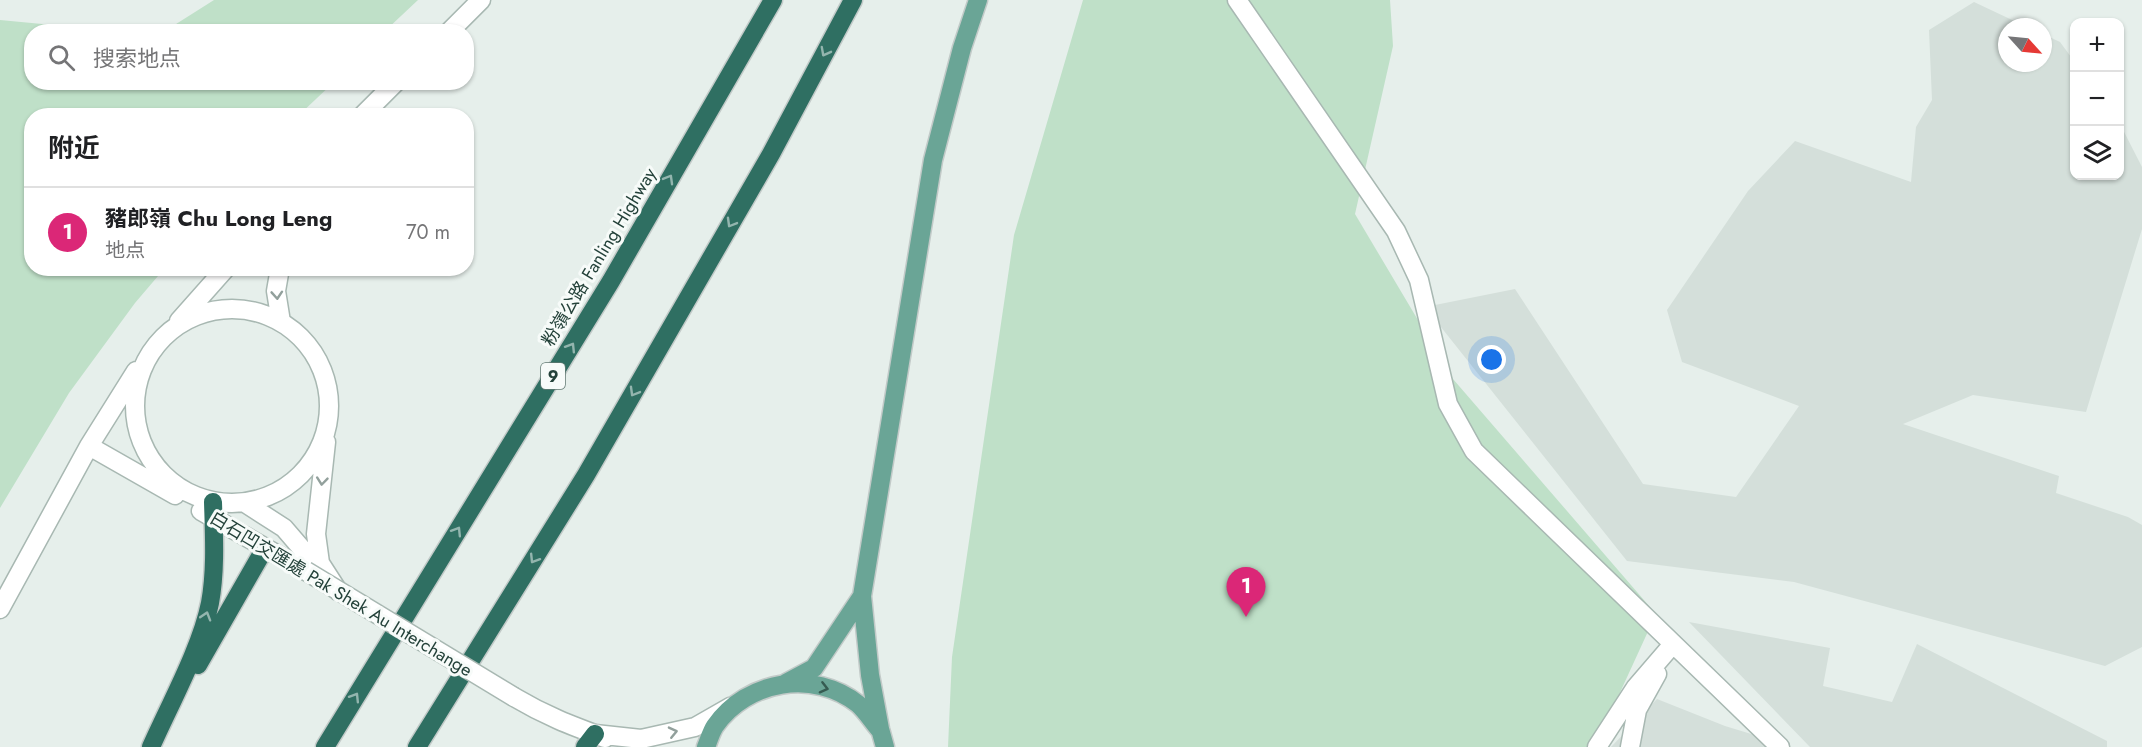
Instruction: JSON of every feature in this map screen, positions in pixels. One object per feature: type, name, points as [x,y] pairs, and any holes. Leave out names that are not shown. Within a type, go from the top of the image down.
[{"type":"highway","name":"粉嶺公路 Fanling Highway","points":[[325,747],[611,281],[772,0]]},
{"type":"highway","points":[[417,747],[586,475],[771,154],[853,0]]},
{"type":"highway","points":[[151,747],[198,642],[210,603],[214,552],[213,502]]},
{"type":"highway","points":[[151,747],[266,548]]},
{"type":"main road","points":[[886,747],[879,729],[870,675],[862,596],[933,160],[962,48],[978,0]]},
{"type":"main road","points":[[782,685],[814,668],[862,596]]},
{"type":"main road","points":[[706,747],[716,726],[738,703],[766,687],[798,683],[830,688],[858,705],[879,729]]},
{"type":"street","points":[[457,24],[481,0]]},
{"type":"street","points":[[1237,0],[1396,231],[1419,280],[1448,404],[1474,451],[1780,747]]},
{"type":"street","points":[[370,108],[388,90]]},
{"type":"street","points":[[0,609],[89,446],[150,353],[219,276]]},
{"type":"street","points":[[279,276],[276,291],[281,322]]},
{"type":"street","points":[[328,423],[318,451],[301,475],[275,494],[245,503],[213,502],[184,491],[160,472],[144,447],[135,418],[137,387],[150,353],[169,334],[192,317],[222,309],[253,310],[281,322],[304,340],[321,365],[329,393],[328,423],[316,534],[320,562],[338,591]]},
{"type":"street","name":"白石凹交匯處 Pak Shek Au Interchange","points":[[89,446],[306,571],[542,714],[582,731],[590,741]]},
{"type":"street","points":[[68,485],[94,463],[120,457],[157,467]]},
{"type":"street","points":[[245,503],[284,528],[338,591]]},
{"type":"street","points":[[1597,747],[1636,687],[1673,644]]},
{"type":"street","points":[[1630,747],[1637,710],[1673,644]]},
{"type":"street","points":[[590,741],[640,739],[695,727],[738,703]]},
{"type":"street","points":[[590,741],[630,747]]},
{"type":"shaded area","points":[[1974,2],[2008,18],[1998,18],[1998,72],[2052,72],[2052,38],[2060,42],[2070,56],[2070,180],[2124,180],[2124,132],[2142,167],[2142,229],[2086,412],[1973,395],[1903,424],[2059,476],[2056,493],[2128,517],[2142,525],[2142,647],[2105,666],[1794,582],[1627,561],[1425,307],[1515,289],[1643,484],[1736,497],[1799,406],[1682,362],[1667,310],[1748,191],[1795,141],[1911,182],[1916,127],[1932,100],[1929,30]]},
{"type":"shaded area","points":[[1689,622],[1830,648],[1823,686],[1892,702],[1917,644],[2107,741],[2107,747],[1810,747]]},
{"type":"shaded area","points":[[1657,699],[1725,726],[1761,737],[1770,747],[1611,747]]},
{"type":"green space","points":[[214,0],[418,0],[392,24],[176,24]]},
{"type":"green space","points":[[1083,0],[1390,0],[1393,46],[1355,214],[1453,379],[1656,614],[1595,747],[948,747],[952,657],[1014,235]]},
{"type":"green space","points":[[0,20],[42,24],[24,24],[24,90],[326,90],[306,108],[24,108],[24,276],[158,276],[135,303],[69,393],[0,508]]},
{"type":"place","name":"豬郎嶺 Chu Long Leng","points":[[1246,617]]}]
